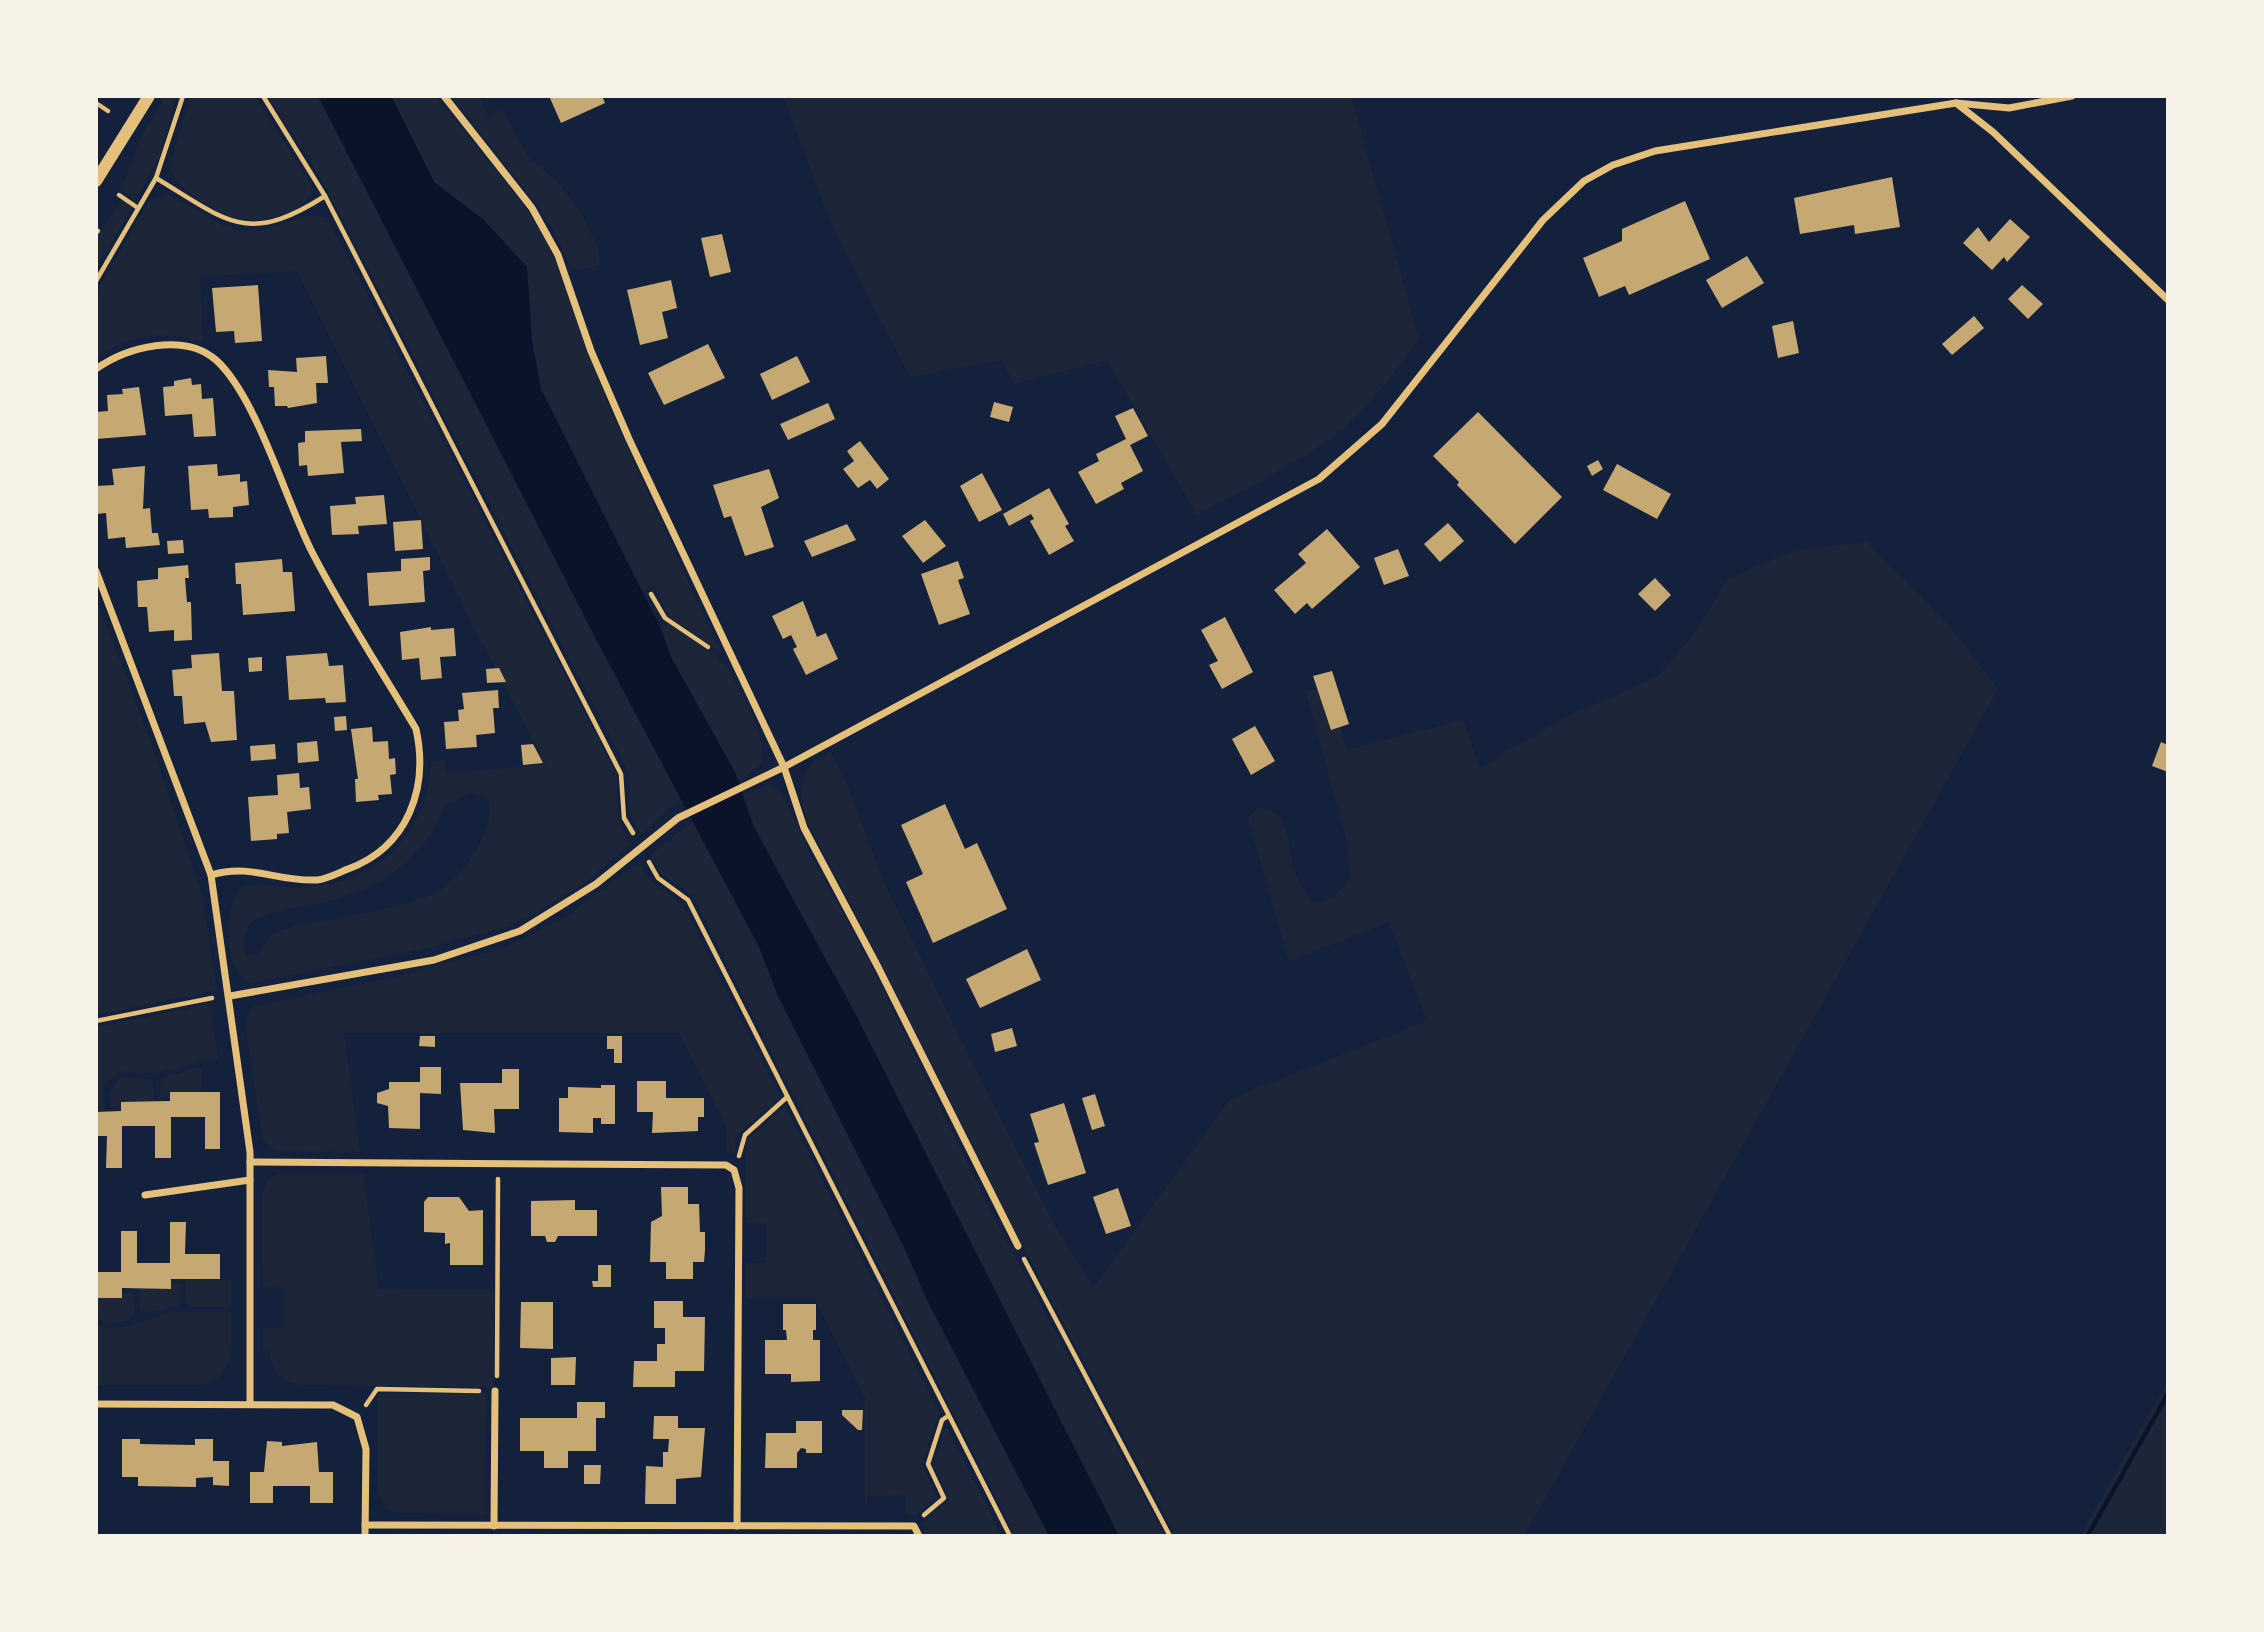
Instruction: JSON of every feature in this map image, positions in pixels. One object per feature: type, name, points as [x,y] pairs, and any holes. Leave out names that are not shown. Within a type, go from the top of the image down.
[{"type":"street","points":[[96,181],[149,96]]},
{"type":"street","points":[[444,96],[532,208],[558,255],[591,351],[784,767],[804,828],[878,967],[1018,1246]]},
{"type":"street","points":[[230,996],[434,960],[492,942],[548,917],[678,818],[784,767],[1319,479],[1382,424],[1543,220],[1584,181],[1613,164],[1655,150],[1957,99],[2009,108],[2072,96]]},
{"type":"street","points":[[1957,99],[2168,300]]},
{"type":"street","points":[[96,369],[111,358],[145,347],[186,346],[215,359],[242,393],[312,551],[416,729],[421,752],[417,796],[411,815],[385,848],[358,866],[320,880],[284,879],[233,868],[211,874]]},
{"type":"street","points":[[96,571],[211,874],[230,996],[250,1162],[250,1403]]},
{"type":"street","points":[[250,1162],[726,1165],[734,1170],[739,1188],[737,1526]]},
{"type":"street","points":[[145,1195],[250,1181]]},
{"type":"street","points":[[494,1526],[495,1391]]},
{"type":"street","points":[[96,1404],[333,1405],[357,1417],[366,1449],[365,1536]]},
{"type":"street","points":[[365,1525],[914,1526],[919,1536]]},
{"type":"street","points":[[618,1526],[618,1536]]},
{"type":"path","points":[[96,281],[156,178],[183,96]]},
{"type":"path","points":[[263,96],[325,197],[621,774],[624,817],[659,878],[688,900],[1010,1536]]},
{"type":"path","points":[[96,103],[108,111]]},
{"type":"path","points":[[156,178],[223,219],[252,226],[298,214],[325,197]]},
{"type":"path","points":[[119,195],[138,208]]},
{"type":"path","points":[[651,594],[666,618],[719,654],[721,660],[732,656]]},
{"type":"path","points":[[96,1021],[230,996]]},
{"type":"path","points":[[734,1170],[745,1135],[786,1098]]},
{"type":"path","points":[[357,1417],[377,1389],[495,1391],[498,1164]]},
{"type":"path","points":[[1018,1246],[1170,1536]]},
{"type":"path","points":[[914,1526],[944,1498],[928,1464],[942,1420],[948,1416]]},
{"type":"shaded area","points":[[166,96],[177,96],[160,155],[135,200],[121,190],[141,137]]},
{"type":"shaded area","points":[[190,96],[255,96],[312,186],[305,202],[276,217],[246,220],[225,214],[200,201],[179,183],[170,165]]},
{"type":"shaded area","points":[[268,96],[318,96],[596,639],[686,803],[671,807],[641,835],[629,813],[629,773],[321,178]]},
{"type":"shaded area","points":[[318,96],[391,96],[434,182],[484,220],[527,267],[532,341],[541,389],[661,629],[671,657],[735,772],[754,827],[856,1015],[1119,1536],[1049,1536],[926,1298],[905,1249],[778,996],[759,947],[596,639]]},
{"type":"shaded area","points":[[391,96],[436,96],[529,212],[555,258],[607,403],[721,653],[669,616],[654,587],[642,592],[541,389],[532,341],[527,267],[434,182]]},
{"type":"shaded area","points":[[451,96],[478,96],[489,117],[502,110],[529,158],[558,182],[582,214],[598,248],[600,265],[578,270],[570,266],[553,229],[535,202]]},
{"type":"shaded area","points":[[783,96],[1351,96],[1419,339],[1371,400],[1339,432],[1301,458],[1197,515],[1107,360],[1014,384],[1002,360],[910,377],[832,226]]},
{"type":"shaded area","points":[[168,194],[215,222],[247,231],[257,231],[307,216],[327,218],[617,775],[617,816],[631,844],[576,889],[510,926],[432,947],[250,983],[235,967],[229,940],[229,925],[230,911],[239,890],[252,885],[297,888],[324,885],[371,868],[391,853],[407,835],[419,814],[427,789],[431,762],[445,761],[446,773],[546,765],[480,639],[297,271],[200,277],[203,342],[175,336],[148,336],[122,343],[96,358],[96,293],[149,201]],"holes":[[[473,792],[487,798],[489,818],[482,839],[467,864],[446,886],[432,894],[392,907],[284,929],[271,935],[257,956],[246,954],[246,932],[255,920],[277,912],[334,900],[369,887],[401,866],[428,839],[444,805]]]},
{"type":"shaded area","points":[[122,200],[132,207],[96,269],[96,237]]},
{"type":"shaded area","points":[[1867,542],[1951,628],[1998,689],[1524,1536],[1176,1536],[1006,1214],[809,825],[801,797],[803,776],[813,762],[830,751],[845,779],[884,882],[960,1038],[1055,1226],[1094,1287],[1230,1099],[1427,1021],[1389,922],[1289,961],[1248,818],[1257,808],[1277,815],[1286,831],[1296,876],[1311,901],[1330,899],[1350,877],[1347,842],[1306,692],[1330,686],[1346,750],[1463,720],[1480,768],[1564,718],[1657,677],[1694,634],[1728,579],[1794,550]]},
{"type":"shaded area","points":[[96,598],[152,745],[203,900],[217,990],[96,1015]]},
{"type":"shaded area","points":[[670,623],[716,656],[720,664],[726,664],[751,712],[760,738],[762,764],[738,781],[671,657],[661,628]]},
{"type":"shaded area","points":[[768,785],[776,787],[784,797],[811,856],[867,957],[991,1212],[1165,1536],[1119,1536],[856,1015],[754,827],[742,794]]},
{"type":"shaded area","points":[[694,820],[759,947],[778,996],[905,1249],[926,1298],[1049,1536],[1015,1536],[693,896],[659,872],[650,855]]},
{"type":"shaded area","points":[[640,862],[650,881],[683,905],[780,1097],[736,1136],[735,1153],[726,1153],[726,1126],[679,1033],[344,1033],[360,1152],[278,1151],[263,1141],[245,1024],[247,1014],[254,1006],[390,978],[505,948],[564,918]]},
{"type":"shaded area","points":[[210,1004],[218,1059],[199,1061],[156,1074],[120,1071],[104,1085],[105,1112],[96,1112],[96,1027]]},
{"type":"shaded area","points":[[199,1067],[202,1069],[202,1092],[171,1092],[170,1097],[159,1097],[162,1078]]},
{"type":"shaded area","points":[[122,1076],[150,1080],[153,1083],[154,1102],[121,1102],[121,1106],[110,1107],[110,1091]]},
{"type":"shaded area","points":[[785,1107],[939,1412],[922,1464],[937,1497],[916,1515],[906,1514],[906,1495],[867,1496],[865,1514],[865,1398],[814,1298],[746,1298],[746,1263],[766,1263],[766,1223],[746,1223],[746,1141]]},
{"type":"shaded area","points":[[276,1174],[363,1174],[379,1289],[494,1290],[494,1387],[304,1385],[290,1382],[280,1376],[273,1366],[270,1352],[263,1351],[263,1328],[283,1328],[283,1288],[263,1287],[262,1193],[267,1180]]},
{"type":"shaded area","points":[[186,1279],[231,1280],[231,1307],[190,1307],[186,1302]]},
{"type":"shaded area","points":[[171,1283],[181,1284],[181,1302],[178,1306],[145,1313],[140,1310],[139,1289],[170,1289]]},
{"type":"shaded area","points":[[133,1293],[135,1313],[131,1317],[117,1323],[96,1318],[96,1298]]},
{"type":"shaded area","points":[[172,1312],[231,1312],[230,1358],[220,1375],[199,1385],[96,1385],[96,1324],[124,1327]]},
{"type":"shaded area","points":[[2168,1380],[2157,1410],[2132,1456],[2085,1536],[2080,1536]]},
{"type":"shaded area","points":[[2168,1389],[2168,1398],[2090,1536],[2085,1536]]},
{"type":"shaded area","points":[[486,1393],[485,1514],[398,1513],[386,1509],[378,1493],[378,1394]]},
{"type":"shaded area","points":[[2168,1398],[2168,1536],[2090,1536]]},
{"type":"shaded area","points":[[946,1426],[1002,1536],[927,1536],[921,1524],[950,1500],[933,1464]]},
{"type":"building","points":[[549,96],[602,96],[605,103],[561,123]]},
{"type":"building","points":[[1892,177],[1900,227],[1855,234],[1854,225],[1800,234],[1794,198]]},
{"type":"building","points":[[1685,201],[1710,259],[1629,295],[1625,286],[1599,297],[1583,258],[1622,241],[1622,229]]},
{"type":"building","points":[[2010,219],[2030,237],[2007,262],[2004,257],[1992,270],[1963,243],[1978,227],[1989,242]]},
{"type":"building","points":[[722,234],[731,272],[710,277],[701,238]]},
{"type":"building","points":[[1747,256],[1764,283],[1722,308],[1706,280]]},
{"type":"building","points":[[671,280],[677,308],[662,312],[668,338],[640,345],[627,290]]},
{"type":"building","points":[[258,285],[262,341],[235,343],[234,331],[216,332],[212,288]]},
{"type":"building","points":[[2022,285],[2043,304],[2028,319],[2008,299]]},
{"type":"building","points":[[1974,316],[1984,328],[1952,355],[1942,344]]},
{"type":"building","points":[[1793,321],[1799,353],[1778,358],[1772,326]]},
{"type":"building","points":[[708,344],[725,378],[664,405],[648,373]]},
{"type":"building","points":[[326,356],[328,383],[316,383],[317,403],[288,408],[275,406],[274,387],[269,387],[268,370],[297,372],[296,358]]},
{"type":"building","points":[[797,356],[810,382],[772,400],[760,374]]},
{"type":"building","points":[[191,378],[192,385],[201,384],[202,399],[213,398],[216,436],[194,437],[192,414],[165,416],[163,387],[174,386],[174,381]]},
{"type":"building","points":[[139,387],[146,435],[96,439],[96,412],[108,411],[107,395],[123,394],[122,389]]},
{"type":"building","points":[[994,402],[1013,407],[1009,422],[990,417]]},
{"type":"building","points":[[828,403],[835,419],[788,440],[780,424]]},
{"type":"building","points":[[1133,408],[1148,436],[1130,445],[1143,471],[1121,483],[1124,489],[1096,504],[1078,472],[1099,461],[1096,454],[1126,439],[1115,416]]},
{"type":"building","points":[[1478,412],[1562,497],[1515,544],[1457,485],[1459,482],[1433,456]]},
{"type":"building","points":[[361,429],[362,441],[341,442],[344,473],[308,476],[307,465],[299,466],[298,443],[305,442],[305,431]]},
{"type":"building","points":[[860,441],[889,479],[877,489],[870,480],[858,488],[843,469],[854,461],[847,451]]},
{"type":"building","points":[[1598,460],[1603,469],[1592,476],[1587,466]]},
{"type":"building","points":[[217,464],[218,476],[240,474],[240,482],[247,481],[249,505],[233,507],[233,517],[209,518],[208,509],[191,510],[188,466]]},
{"type":"building","points":[[1617,464],[1671,494],[1657,519],[1603,490]]},
{"type":"building","points":[[145,466],[143,509],[150,508],[152,533],[158,533],[160,545],[126,548],[125,537],[108,539],[106,513],[97,514],[96,486],[114,485],[112,469]]},
{"type":"building","points":[[769,469],[779,498],[761,507],[774,547],[745,556],[731,516],[724,518],[713,485]]},
{"type":"building","points":[[982,473],[1002,510],[979,522],[960,486]]},
{"type":"building","points":[[1049,488],[1069,524],[1065,526],[1074,541],[1049,555],[1030,521],[1034,519],[1031,514],[1009,526],[1003,514]]},
{"type":"building","points":[[384,495],[387,524],[358,526],[359,534],[332,535],[330,506],[356,504],[355,497]]},
{"type":"building","points":[[421,520],[423,549],[395,551],[393,522]]},
{"type":"building","points":[[925,520],[946,546],[923,563],[902,536]]},
{"type":"building","points":[[1448,523],[1464,541],[1440,562],[1424,544]]},
{"type":"building","points":[[847,524],[856,540],[812,557],[804,541]]},
{"type":"building","points":[[1327,529],[1360,567],[1312,609],[1307,603],[1295,614],[1274,590],[1306,563],[1298,554]]},
{"type":"building","points":[[183,540],[184,553],[168,554],[167,541]]},
{"type":"building","points":[[1398,549],[1409,576],[1384,585],[1374,558]]},
{"type":"building","points":[[430,557],[430,570],[423,571],[425,602],[369,606],[367,573],[401,571],[401,559]]},
{"type":"building","points":[[282,559],[283,572],[292,572],[295,611],[243,615],[241,584],[236,584],[235,563]]},
{"type":"building","points":[[958,561],[964,578],[958,580],[970,614],[939,625],[921,574]]},
{"type":"building","points":[[188,565],[189,578],[185,578],[187,602],[191,602],[192,640],[174,641],[174,630],[149,632],[147,607],[138,607],[137,581],[158,579],[158,568]]},
{"type":"building","points":[[1655,578],[1671,595],[1655,611],[1638,594]]},
{"type":"building","points":[[803,601],[817,637],[826,633],[838,659],[806,675],[793,649],[797,647],[791,635],[783,639],[772,616]]},
{"type":"building","points":[[1225,617],[1253,672],[1222,689],[1209,665],[1218,661],[1201,630]]},
{"type":"building","points":[[431,627],[431,630],[454,628],[456,656],[440,657],[442,678],[421,680],[419,658],[402,660],[400,632]]},
{"type":"building","points":[[219,653],[222,691],[234,691],[237,740],[211,742],[205,722],[184,724],[182,696],[174,696],[172,670],[192,668],[191,655]]},
{"type":"building","points":[[327,653],[329,666],[343,665],[346,702],[326,703],[325,698],[289,700],[286,656]]},
{"type":"building","points":[[262,657],[262,671],[249,672],[248,658]]},
{"type":"building","points":[[499,668],[506,682],[487,683],[486,669]]},
{"type":"building","points":[[1332,671],[1349,724],[1331,730],[1313,676]]},
{"type":"building","points":[[498,690],[499,708],[493,708],[495,733],[476,735],[477,747],[446,749],[444,722],[459,721],[458,710],[464,709],[462,693]]},
{"type":"building","points":[[346,716],[347,730],[335,731],[334,717]]},
{"type":"building","points":[[1255,726],[1275,761],[1251,775],[1232,739]]},
{"type":"building","points":[[372,727],[373,742],[388,741],[389,759],[395,758],[396,774],[390,775],[392,794],[378,795],[379,800],[356,802],[355,779],[358,779],[351,729]]},
{"type":"building","points":[[317,741],[319,761],[298,763],[297,743]]},
{"type":"building","points":[[2161,742],[2168,745],[2168,772],[2152,766]]},
{"type":"building","points":[[275,744],[276,759],[251,761],[250,746]]},
{"type":"building","points":[[533,744],[543,763],[523,765],[521,745]]},
{"type":"building","points":[[299,773],[300,788],[309,787],[311,809],[287,812],[289,833],[277,834],[277,839],[251,841],[248,797],[278,795],[277,775]]},
{"type":"building","points":[[945,804],[965,849],[977,843],[1007,909],[933,943],[906,882],[923,874],[901,825]]},
{"type":"building","points":[[1027,949],[1041,980],[980,1008],[966,979]]},
{"type":"building","points":[[1012,1028],[1017,1046],[995,1052],[991,1034]]},
{"type":"building","points":[[420,1036],[435,1036],[435,1047],[419,1046]]},
{"type":"building","points":[[607,1036],[622,1036],[622,1063],[614,1063],[614,1049],[607,1049]]},
{"type":"building","points":[[420,1067],[441,1067],[441,1094],[420,1093],[420,1129],[389,1128],[388,1106],[377,1103],[377,1093],[389,1089],[389,1082],[420,1082]]},
{"type":"building","points":[[502,1069],[519,1069],[519,1109],[494,1109],[495,1133],[463,1130],[460,1083],[502,1083]]},
{"type":"building","points":[[637,1081],[666,1081],[666,1098],[704,1098],[704,1117],[698,1117],[698,1131],[652,1133],[653,1112],[637,1112]]},
{"type":"building","points":[[601,1085],[615,1085],[615,1124],[601,1124],[601,1118],[593,1118],[593,1133],[559,1132],[559,1098],[568,1098],[568,1087],[601,1088]]},
{"type":"building","points":[[170,1092],[220,1092],[220,1149],[205,1149],[205,1117],[171,1117],[171,1158],[155,1158],[155,1126],[122,1126],[122,1168],[106,1168],[107,1136],[96,1136],[96,1112],[121,1111],[121,1102],[170,1101]]},
{"type":"building","points":[[1095,1094],[1105,1126],[1092,1130],[1082,1098]]},
{"type":"building","points":[[1064,1103],[1086,1173],[1048,1185],[1034,1143],[1039,1142],[1030,1114]]},
{"type":"building","points":[[661,1187],[688,1187],[688,1204],[699,1204],[700,1232],[705,1232],[705,1250],[704,1262],[693,1262],[693,1279],[666,1279],[666,1262],[650,1262],[651,1222],[662,1216]]},
{"type":"building","points":[[1118,1188],[1131,1226],[1106,1234],[1093,1197]]},
{"type":"building","points":[[428,1197],[459,1197],[469,1211],[483,1210],[483,1265],[450,1265],[450,1243],[445,1244],[445,1233],[424,1232],[424,1202]]},
{"type":"building","points":[[575,1200],[575,1210],[597,1210],[597,1236],[558,1236],[555,1242],[547,1242],[545,1236],[531,1236],[531,1201]]},
{"type":"building","points":[[170,1222],[186,1222],[185,1254],[220,1254],[220,1279],[171,1279],[171,1289],[122,1288],[122,1298],[96,1298],[96,1272],[121,1272],[121,1231],[137,1231],[137,1263],[170,1263]]},
{"type":"building","points":[[598,1265],[611,1265],[611,1287],[593,1287],[592,1281],[598,1281]]},
{"type":"building","points":[[654,1301],[683,1301],[683,1317],[705,1317],[704,1371],[675,1371],[675,1387],[633,1387],[634,1361],[657,1361],[657,1344],[665,1344],[665,1328],[654,1328]]},
{"type":"building","points":[[521,1302],[553,1302],[553,1349],[520,1348]]},
{"type":"building","points":[[783,1304],[816,1304],[816,1330],[813,1330],[813,1340],[820,1340],[820,1381],[791,1382],[791,1374],[765,1374],[765,1340],[787,1340],[786,1330],[783,1330]]},
{"type":"building","points":[[576,1357],[575,1385],[551,1385],[551,1358]]},
{"type":"building","points":[[577,1402],[605,1402],[605,1418],[596,1418],[596,1451],[568,1451],[568,1468],[544,1468],[544,1451],[520,1451],[520,1418],[577,1418]]},
{"type":"building","points":[[842,1410],[863,1410],[862,1430],[858,1430],[842,1415]]},
{"type":"building","points":[[654,1416],[678,1416],[678,1428],[705,1428],[701,1477],[676,1479],[676,1504],[645,1504],[646,1466],[663,1467],[663,1452],[668,1452],[669,1439],[653,1439]]},
{"type":"building","points":[[796,1421],[822,1421],[822,1453],[806,1453],[806,1449],[801,1448],[797,1453],[797,1468],[765,1468],[766,1433],[796,1433]]},
{"type":"building","points":[[122,1439],[140,1439],[140,1444],[195,1445],[195,1439],[213,1439],[213,1461],[229,1461],[229,1486],[213,1485],[213,1477],[196,1478],[196,1487],[138,1486],[138,1477],[122,1477]]},
{"type":"building","points":[[267,1441],[282,1442],[282,1446],[317,1442],[319,1472],[333,1472],[333,1503],[310,1503],[310,1486],[273,1486],[273,1503],[250,1503],[250,1472],[264,1472]]},
{"type":"building","points":[[584,1465],[601,1465],[600,1484],[584,1484]]}]
